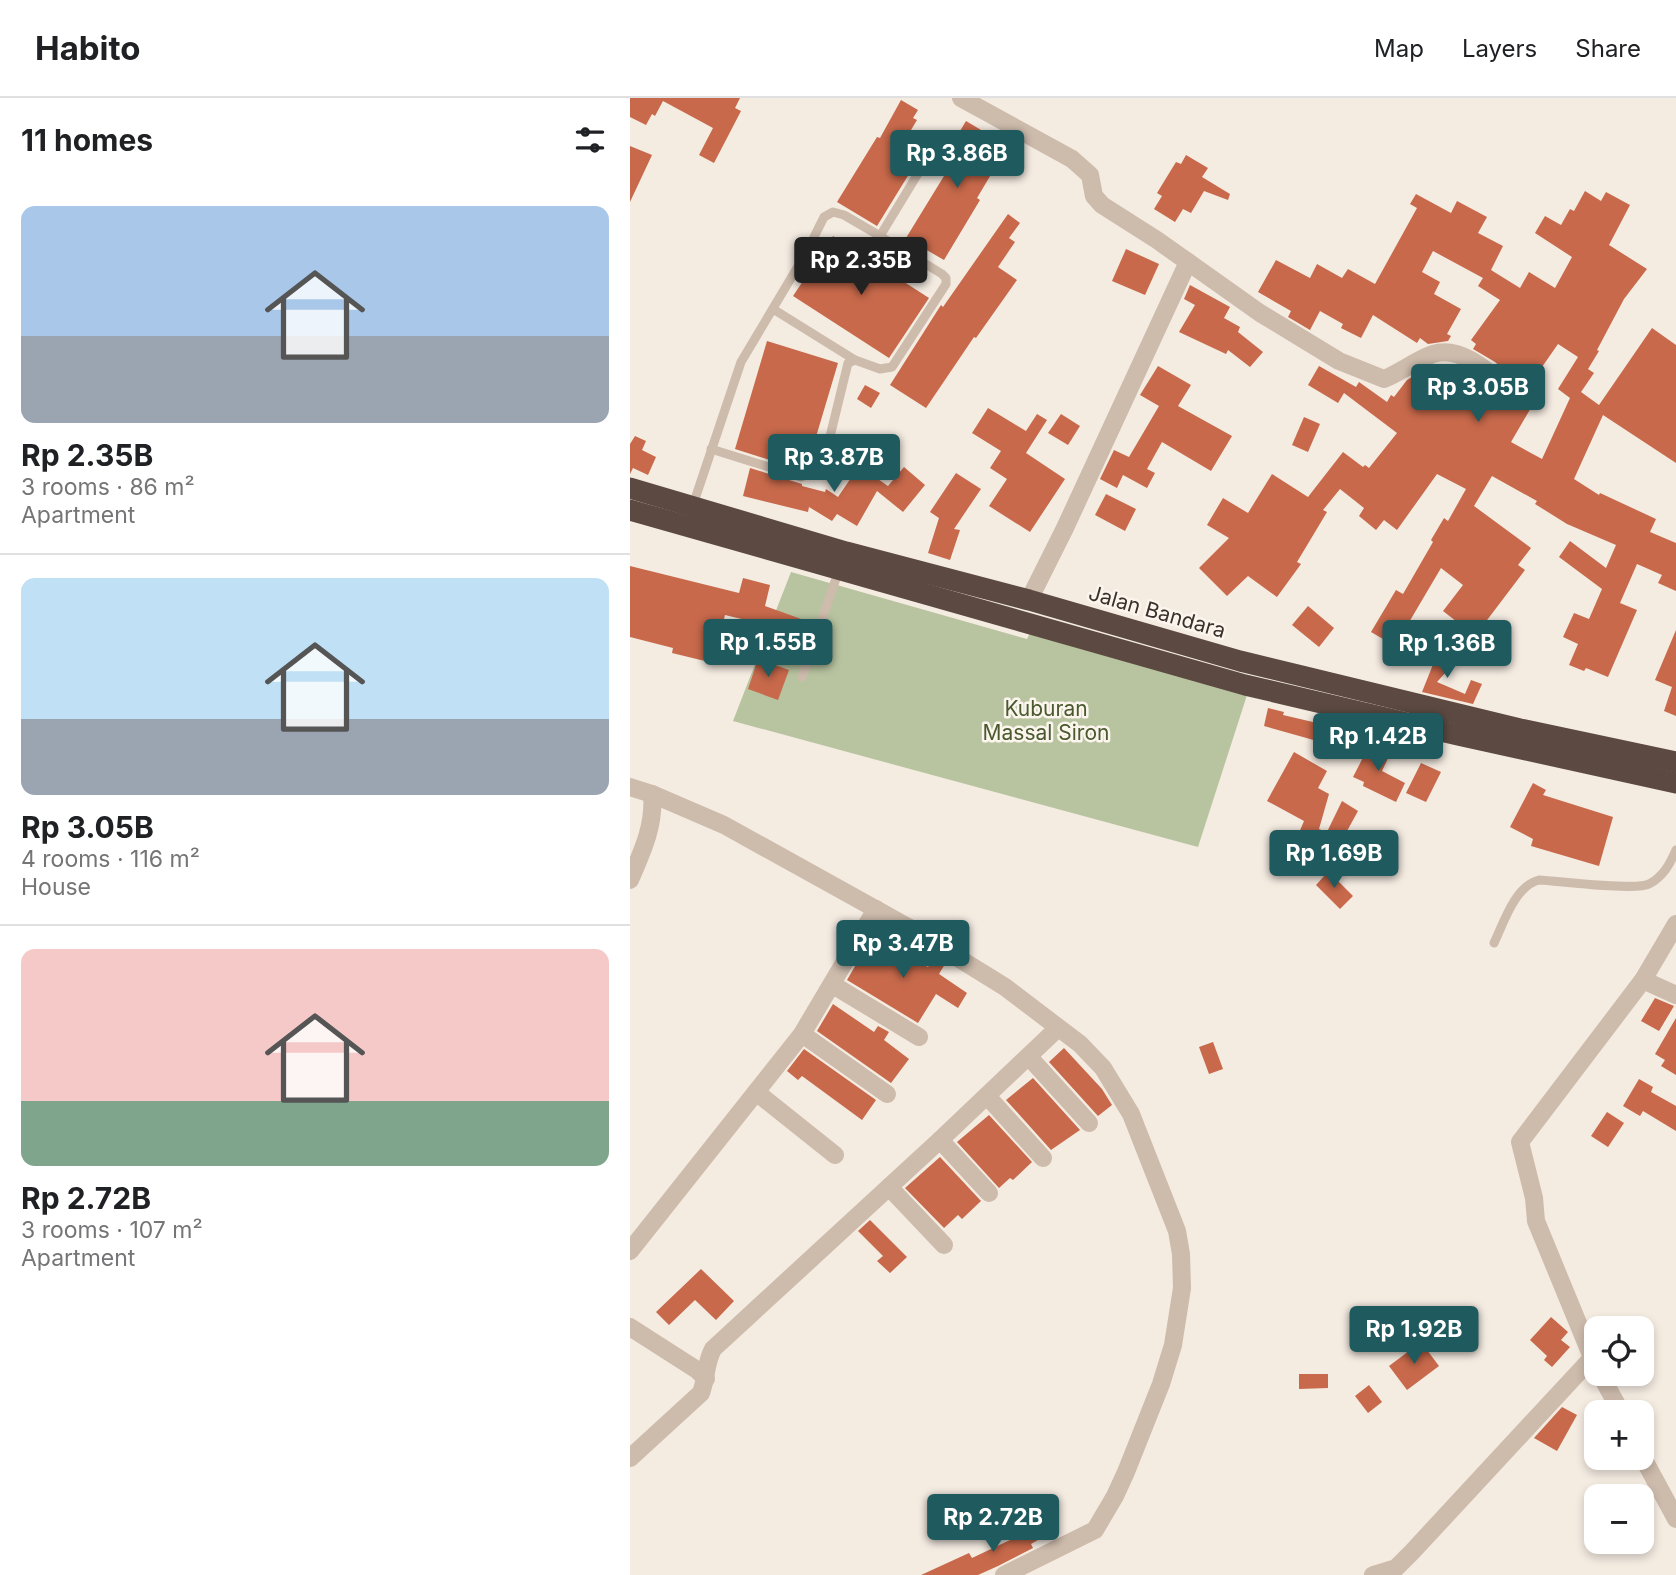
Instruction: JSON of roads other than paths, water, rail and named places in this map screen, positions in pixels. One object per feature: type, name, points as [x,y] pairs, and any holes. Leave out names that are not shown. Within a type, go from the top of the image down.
[{"type":"highway","name":"Jalan Bandara","points":[[630,488],[692,506],[842,561],[1245,685],[1458,735],[1673,772]]},
{"type":"highway","name":"Jalan Bandara","points":[[630,510],[842,561],[1029,600],[1240,662],[1520,729],[1673,772]]},
{"type":"street","points":[[961,98],[1072,159],[1090,175],[1097,201],[1298,337],[1339,361],[1384,379],[1430,355],[1444,352],[1472,360],[1515,394]]},
{"type":"street","points":[[1029,600],[1188,262]]},
{"type":"street","points":[[630,787],[724,825],[876,909],[1005,987],[1080,1044],[1103,1068],[1131,1114],[1177,1231],[1182,1288],[1173,1345],[1161,1384],[1121,1484],[1101,1522],[1087,1535],[1004,1575]]},
{"type":"street","points":[[630,880],[651,826],[652,794]]},
{"type":"street","points":[[630,1251],[802,1034],[876,909]]},
{"type":"street","points":[[1584,1338],[1536,1221],[1534,1198],[1520,1142],[1643,980],[1676,924]]},
{"type":"street","points":[[1643,980],[1676,995]]},
{"type":"street","points":[[833,985],[919,1037]]},
{"type":"street","points":[[630,1458],[701,1393],[706,1379],[705,1363],[713,1349],[1058,1028]]},
{"type":"street","points":[[802,1034],[887,1094]]},
{"type":"street","points":[[1028,1057],[1089,1123]]},
{"type":"street","points":[[756,1092],[835,1155]]},
{"type":"street","points":[[987,1096],[1043,1158]]},
{"type":"street","points":[[940,1140],[989,1193]]},
{"type":"street","points":[[889,1187],[944,1245]]},
{"type":"street","points":[[630,1327],[697,1370],[706,1379]]},
{"type":"street","points":[[1373,1575],[1396,1568],[1584,1379]]},
{"type":"street","points":[[1650,1470],[1676,1518]]},
{"type":"lane","points":[[880,236],[939,139]]},
{"type":"lane","points":[[692,506],[741,362],[806,253],[824,217],[833,212],[845,215],[946,278],[946,284],[892,367],[880,369],[855,360],[773,309]]},
{"type":"lane","points":[[711,449],[801,477],[809,474],[824,461],[848,363],[855,360]]},
{"type":"lane","points":[[802,677],[842,561]]},
{"type":"lane","points":[[1494,943],[1508,914],[1525,886],[1531,882],[1539,880],[1606,886],[1646,886],[1661,875],[1676,850]]},
{"type":"park label","name":"Kuburan Massal Siron","points":[[1046,721]]}]
